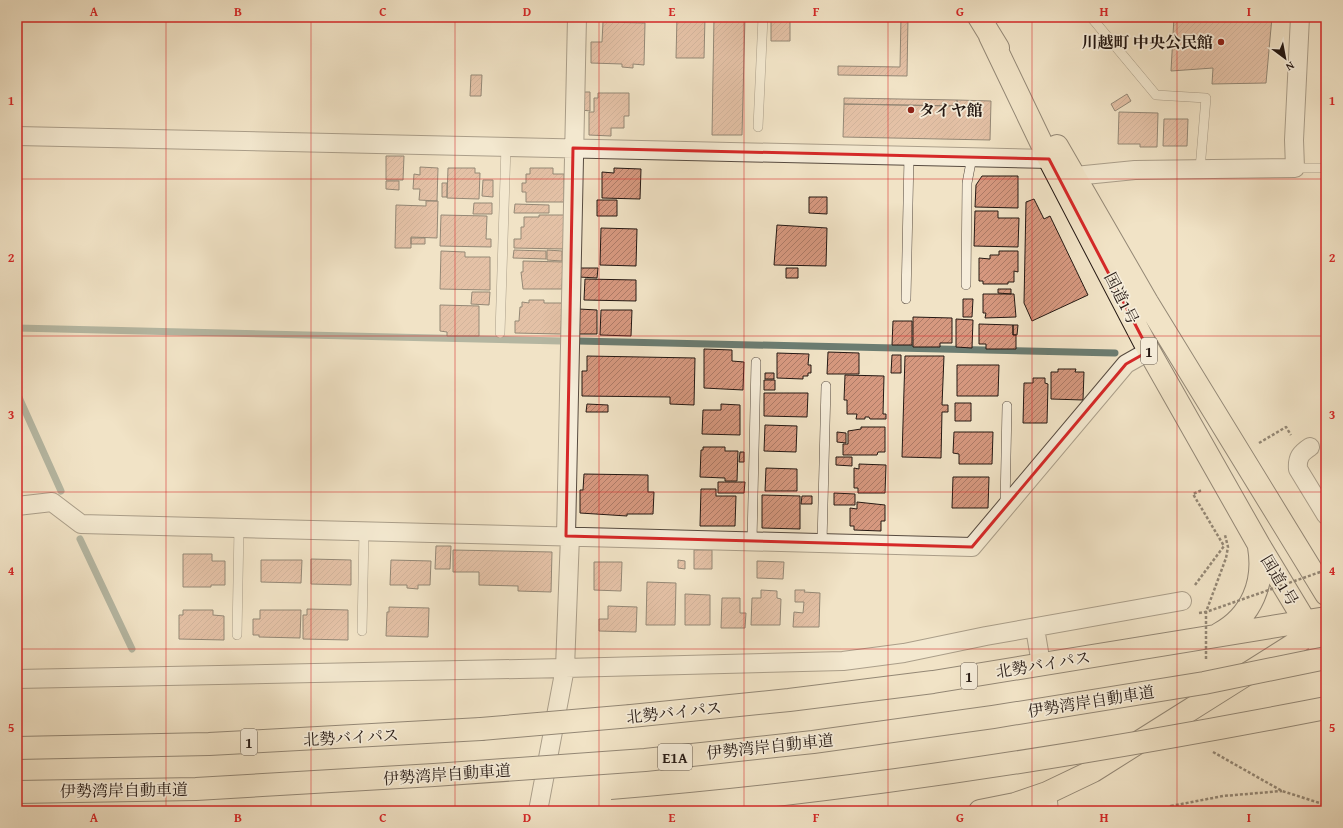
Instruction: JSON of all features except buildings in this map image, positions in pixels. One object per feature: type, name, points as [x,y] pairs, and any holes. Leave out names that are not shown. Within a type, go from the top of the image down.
[{"type":"highway","name":"国道1号","points":[[987,23],[1049,159],[1149,351],[1259,545],[1317,624],[1326,657]]},
{"type":"highway","name":"国道1号","points":[[987,23],[1147,302],[1326,594]]},
{"type":"highway","points":[[1215,636],[1229,628],[1242,617],[1251,604],[1260,578],[1261,561],[1259,545]]},
{"type":"highway","points":[[980,811],[1015,804],[1048,802],[1317,624]]},
{"type":"highway","name":"北勢バイパス","points":[[17,748],[209,744],[481,729],[631,716],[842,694],[933,682],[1215,636],[1317,624]]},
{"type":"highway","name":"伊勢湾岸自動車道","points":[[17,792],[204,789],[645,760],[813,742],[993,717],[1204,683],[1326,657]]},
{"type":"highway","points":[[612,811],[823,790],[979,768],[1220,728],[1326,708]]},
{"type":"street","points":[[538,811],[565,668],[573,148],[577,17]]},
{"type":"street","points":[[1075,176],[1134,170],[1295,168],[1294,140],[1300,17]]},
{"type":"street","points":[[17,136],[1049,159]]},
{"type":"street","points":[[17,506],[52,502],[81,524],[972,547],[1126,364],[1149,351]]},
{"type":"street","points":[[1306,450],[1297,461],[1298,469],[1326,515]]},
{"type":"street","points":[[17,679],[843,661],[904,653],[986,636],[1182,601]]},
{"type":"street","points":[[1035,628],[1041,664]]},
{"type":"lane","points":[[758,127],[762,17]]},
{"type":"lane","points":[[1091,17],[1156,95],[1206,98],[1200,169]]},
{"type":"lane","points":[[500,333],[506,146]]},
{"type":"lane","points":[[906,298],[909,156]]},
{"type":"lane","points":[[966,285],[967,183],[972,157]]},
{"type":"lane","points":[[1295,168],[1326,168]]},
{"type":"lane","points":[[752,541],[756,362]]},
{"type":"lane","points":[[822,543],[826,386]]},
{"type":"lane","points":[[1005,509],[1007,406]]},
{"type":"lane","points":[[237,635],[239,527]]},
{"type":"lane","points":[[362,631],[364,531]]},
{"type":"path","points":[[1255,437],[1259,444],[1286,427],[1306,450]]},
{"type":"path","points":[[1194,586],[1224,546],[1193,494],[1200,491],[1197,484]]},
{"type":"path","points":[[1206,612],[1228,547],[1226,535],[1222,528]]},
{"type":"path","points":[[1172,811],[1171,806],[1223,796],[1282,791]]},
{"type":"highlighted area","points":[[573,148],[1049,159],[1149,351],[1126,364],[972,547],[566,536]]},
{"type":"waterway","points":[[17,328],[561,341]]},
{"type":"waterway","points":[[578,341],[1115,353]]},
{"type":"waterway","points":[[17,393],[61,491]]},
{"type":"waterway","points":[[80,539],[132,649]]},
{"type":"place","name":"川越町 中央公民館","points":[[1221,42]]},
{"type":"place","name":"タイヤ館","points":[[911,110]]}]
